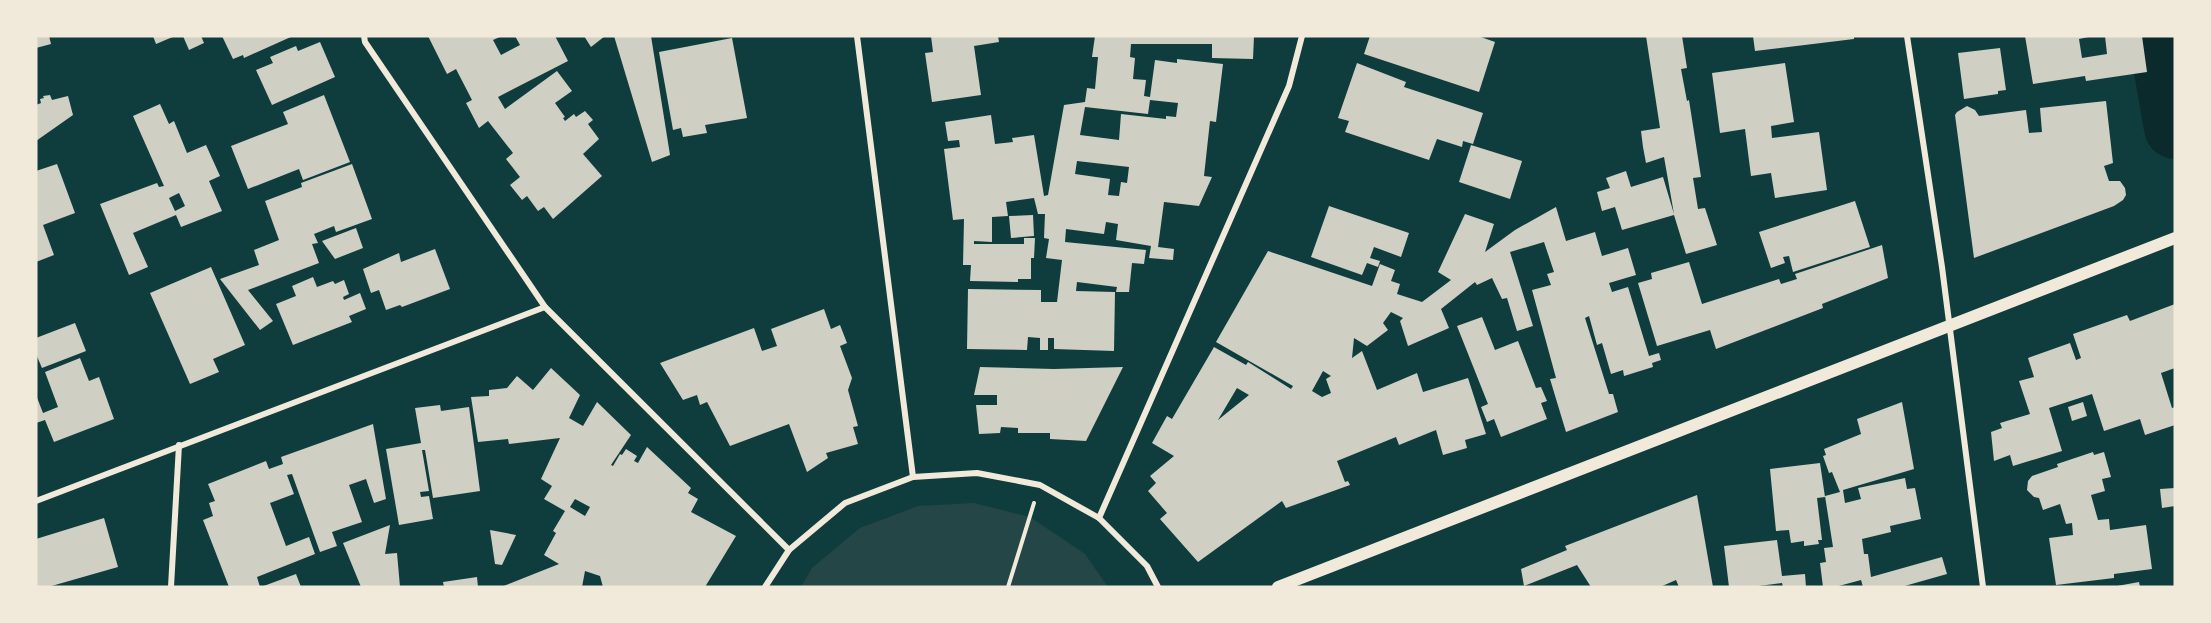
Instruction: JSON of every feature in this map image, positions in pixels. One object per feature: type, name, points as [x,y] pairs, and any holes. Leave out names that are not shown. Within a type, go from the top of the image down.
[{"type":"main road","points":[[1278,587],[2175,238]]},
{"type":"street","points":[[364,36],[545,307],[789,550]]},
{"type":"street","points":[[857,36],[913,477]]},
{"type":"street","points":[[1099,518],[1289,86],[1302,36]]},
{"type":"street","points":[[1907,36],[1942,267],[1983,587]]},
{"type":"street","points":[[36,501],[545,307]]},
{"type":"street","points":[[171,587],[179,445]]},
{"type":"street","points":[[765,587],[789,550],[845,503],[913,477],[977,472],[1040,486],[1099,518],[1147,566],[1158,587]]},
{"type":"path","points":[[1008,587],[1040,486]]},
{"type":"shaded area","points":[[974,503],[1030,517],[1085,554],[1108,587],[801,587],[812,568],[860,528],[918,506]]},
{"type":"building","points":[[36,36],[49,36],[51,44],[36,48]]},
{"type":"building","points":[[153,36],[175,36],[156,44]]},
{"type":"building","points":[[183,36],[201,36],[204,43],[189,50]]},
{"type":"building","points":[[222,36],[293,36],[244,58],[243,55],[233,59]]},
{"type":"building","points":[[428,36],[502,36],[493,40],[501,55],[520,45],[515,36],[555,36],[568,61],[498,97],[505,109],[557,71],[572,91],[555,103],[565,117],[563,118],[565,121],[574,114],[576,117],[585,111],[593,120],[588,124],[599,139],[583,154],[602,176],[553,219],[544,207],[538,211],[527,196],[522,200],[510,185],[520,177],[506,159],[513,153],[488,121],[479,128],[466,103],[472,100],[456,69],[447,74]]},
{"type":"building","points":[[584,36],[605,36],[591,47]]},
{"type":"building","points":[[614,36],[651,36],[670,155],[652,162]]},
{"type":"building","points":[[931,36],[998,36],[999,42],[974,46],[981,95],[932,102],[925,53],[933,52]]},
{"type":"building","points":[[1095,36],[1254,36],[1253,59],[1212,58],[1212,44],[1131,44],[1130,57],[1135,58],[1133,79],[1146,80],[1144,96],[1150,97],[1155,60],[1177,63],[1177,59],[1223,64],[1216,122],[1210,121],[1204,176],[1212,177],[1199,206],[1164,202],[1158,247],[1174,249],[1173,260],[1149,258],[1151,246],[1116,240],[1118,224],[1106,222],[1104,234],[1066,229],[1065,242],[1146,250],[1144,264],[1132,263],[1129,292],[1116,292],[1117,287],[1077,282],[1076,291],[1115,292],[1114,351],[1054,349],[1054,338],[1048,338],[1048,350],[1040,350],[1040,338],[1028,337],[1027,350],[967,349],[968,289],[1041,290],[1041,302],[1057,302],[1062,260],[1046,258],[1049,239],[1044,238],[1045,214],[1038,214],[1034,198],[1006,202],[1008,216],[992,217],[992,242],[974,241],[974,244],[1024,244],[1024,238],[1035,238],[1034,258],[1031,258],[1031,279],[1018,279],[1018,282],[970,281],[971,265],[963,265],[964,219],[953,220],[944,149],[960,147],[959,140],[948,141],[945,122],[991,115],[995,144],[1013,142],[1012,138],[1034,135],[1044,196],[1048,195],[1064,105],[1085,102],[1087,88],[1095,89],[1098,57],[1092,57]],"holes":[[[1150,100],[1178,103],[1176,117],[1166,116],[1166,119],[1121,114],[1119,140],[1080,135],[1085,107],[1148,114]],[[1077,161],[1129,167],[1127,183],[1121,182],[1119,196],[1108,195],[1110,179],[1075,174]]]},
{"type":"building","points":[[1370,36],[1478,36],[1495,42],[1479,92],[1364,54]]},
{"type":"building","points":[[1646,36],[1682,36],[1687,68],[1681,69],[1687,101],[1689,100],[1701,177],[1693,178],[1698,209],[1705,208],[1717,245],[1686,254],[1674,215],[1622,230],[1615,207],[1602,211],[1597,192],[1610,188],[1606,178],[1626,171],[1631,187],[1663,177],[1674,214],[1664,157],[1646,163],[1643,147],[1641,131],[1660,128]]},
{"type":"building","points":[[1753,36],[1854,36],[1854,39],[1755,51]]},
{"type":"building","points":[[2025,36],[2093,36],[2079,39],[2082,58],[2107,54],[2105,36],[2142,36],[2147,72],[2086,81],[2085,76],[2033,84]]},
{"type":"building","points":[[732,38],[747,118],[705,125],[707,133],[683,137],[681,128],[673,130],[659,52]]},
{"type":"building","points":[[320,42],[335,77],[272,105],[256,70],[273,63],[270,57],[296,46],[298,51]]},
{"type":"building","points":[[2000,48],[2006,90],[1998,91],[1998,94],[1964,99],[1958,53]]},
{"type":"building","points":[[1357,63],[1406,82],[1404,87],[1483,113],[1473,144],[1463,141],[1462,147],[1437,139],[1429,160],[1345,132],[1349,121],[1338,118]]},
{"type":"building","points":[[1785,63],[1794,122],[1771,126],[1772,138],[1819,132],[1827,190],[1775,198],[1771,173],[1751,176],[1745,129],[1720,133],[1712,73]]},
{"type":"building","points":[[50,95],[52,100],[68,96],[73,115],[36,141],[36,105],[41,103],[40,99],[44,98],[43,96]]},
{"type":"building","points":[[324,95],[350,162],[303,180],[299,169],[248,189],[231,146],[288,124],[283,112]]},
{"type":"building","points":[[2106,101],[2113,163],[2104,166],[2109,181],[2120,181],[2125,188],[2126,195],[2123,200],[2114,206],[1974,258],[1955,115],[1957,112],[1967,106],[1975,110],[1979,116],[2026,110],[2029,133],[2042,132],[2040,108]]},
{"type":"building","points":[[160,104],[169,124],[174,121],[187,153],[206,145],[220,176],[209,181],[222,211],[181,227],[176,215],[133,233],[148,267],[129,275],[100,204],[157,183],[159,187],[164,186],[133,116]],"holes":[[[179,193],[185,206],[175,211],[169,198]]]},
{"type":"building","points":[[1471,145],[1522,161],[1510,199],[1459,182]]},
{"type":"building","points":[[57,164],[75,213],[43,225],[54,255],[36,262],[36,171]]},
{"type":"building","points":[[352,164],[372,219],[336,232],[334,226],[314,234],[318,243],[312,244],[319,263],[248,290],[273,321],[260,330],[220,279],[259,265],[254,250],[279,240],[265,201],[302,187],[301,183]]},
{"type":"building","points":[[1855,201],[1870,247],[1793,272],[1789,256],[1783,257],[1785,263],[1771,268],[1759,232]]},
{"type":"building","points":[[1329,206],[1409,233],[1401,257],[1374,247],[1370,258],[1380,261],[1378,267],[1367,263],[1362,275],[1311,257]]},
{"type":"building","points":[[1556,207],[1566,241],[1595,232],[1602,256],[1628,248],[1636,275],[1609,283],[1612,292],[1628,287],[1649,356],[1659,353],[1661,360],[1652,363],[1653,367],[1624,376],[1623,370],[1611,374],[1602,343],[1597,345],[1589,316],[1585,318],[1609,394],[1613,394],[1618,412],[1566,432],[1550,379],[1556,378],[1532,290],[1551,285],[1547,274],[1554,272],[1544,242],[1510,252],[1533,326],[1517,331],[1507,298],[1502,299],[1492,278],[1477,285],[1475,282],[1441,309],[1449,328],[1408,346],[1400,321],[1403,318],[1391,312],[1383,323],[1388,330],[1367,346],[1354,338],[1352,358],[1362,351],[1377,390],[1417,373],[1423,392],[1468,378],[1486,434],[1465,440],[1467,448],[1443,455],[1436,430],[1399,445],[1396,437],[1337,461],[1345,482],[1348,481],[1350,485],[1286,508],[1282,501],[1198,562],[1160,519],[1167,513],[1148,491],[1156,483],[1150,476],[1174,456],[1152,443],[1167,416],[1172,419],[1214,347],[1246,365],[1248,362],[1291,389],[1293,386],[1216,342],[1268,251],[1372,286],[1380,264],[1395,270],[1391,281],[1400,284],[1397,294],[1422,302],[1451,280],[1438,272],[1465,214],[1494,224],[1485,252],[1515,230]],"holes":[[[1323,371],[1331,376],[1326,379],[1331,393],[1322,397],[1312,391]],[[1237,388],[1249,395],[1218,420]]]},
{"type":"building","points":[[1033,215],[1034,236],[1011,238],[1009,216]]},
{"type":"building","points":[[356,228],[363,248],[335,259],[322,241]]},
{"type":"building","points":[[1882,245],[1888,278],[1822,304],[1823,308],[1716,349],[1710,330],[1657,346],[1638,283],[1652,279],[1651,273],[1689,262],[1702,304],[1779,279],[1781,284],[1797,279],[1795,274]]},
{"type":"building","points":[[435,249],[450,289],[402,307],[400,305],[386,310],[379,290],[371,293],[363,269],[399,253],[401,262]]},
{"type":"building","points":[[211,267],[245,345],[213,359],[219,372],[190,384],[150,293]]},
{"type":"building","points":[[313,277],[317,287],[344,280],[349,294],[343,297],[344,300],[360,293],[366,309],[349,316],[352,322],[293,345],[276,304],[296,296],[292,286]]},
{"type":"building","points":[[2175,304],[2175,368],[2161,373],[2172,408],[2175,407],[2175,425],[2145,435],[2140,419],[2104,431],[2092,394],[2049,408],[2062,451],[2013,466],[2010,455],[1994,461],[1991,432],[2002,428],[2000,423],[2030,414],[2019,381],[2034,377],[2028,358],[2070,343],[2076,360],[2081,358],[2073,334],[2127,315],[2130,321]]},
{"type":"building","points":[[824,309],[831,329],[840,325],[847,343],[840,346],[852,378],[848,390],[858,426],[853,427],[858,444],[826,453],[828,458],[807,472],[789,424],[730,446],[707,402],[700,405],[697,395],[683,400],[660,363],[754,328],[762,351],[777,346],[771,329]]},
{"type":"building","points":[[1482,317],[1495,350],[1518,341],[1536,388],[1541,387],[1547,401],[1541,403],[1547,419],[1501,437],[1494,419],[1487,422],[1481,407],[1488,404],[1457,326]]},
{"type":"building","points":[[75,323],[86,351],[42,368],[36,354],[36,338]]},
{"type":"building","points":[[80,358],[89,381],[99,377],[114,419],[54,442],[45,420],[36,423],[36,395],[43,413],[58,407],[45,372]]},
{"type":"building","points":[[980,367],[1054,369],[1123,367],[1086,441],[1050,439],[1050,433],[1018,433],[1018,428],[1001,427],[1000,433],[979,434],[976,405],[997,405],[997,395],[974,395]]},
{"type":"building","points":[[551,368],[580,395],[569,418],[583,426],[597,402],[631,435],[611,465],[613,466],[626,449],[637,456],[634,461],[638,463],[647,447],[691,488],[688,493],[698,499],[691,512],[736,536],[705,587],[603,587],[600,576],[585,571],[582,587],[501,587],[559,564],[544,555],[556,533],[553,531],[565,511],[544,499],[552,486],[541,479],[560,438],[509,444],[508,439],[478,442],[471,397],[489,396],[489,390],[507,388],[517,376],[533,390]],"holes":[[[575,499],[590,507],[585,516],[570,507]]]},
{"type":"building","points":[[1902,402],[1914,469],[1843,490],[1845,503],[1861,499],[1858,488],[1905,478],[1907,489],[1915,488],[1921,519],[1890,526],[1891,532],[1862,539],[1864,554],[1868,554],[1871,577],[1942,557],[1947,574],[1901,587],[1863,587],[1861,580],[1835,587],[1823,587],[1820,563],[1826,562],[1824,548],[1833,547],[1825,496],[1840,492],[1832,472],[1829,473],[1823,456],[1826,455],[1824,449],[1861,434],[1857,419]]},
{"type":"building","points":[[2083,402],[2087,416],[2072,421],[2068,407]]},
{"type":"building","points":[[440,405],[441,411],[469,407],[480,491],[433,498],[425,450],[422,450],[429,491],[420,492],[421,497],[429,496],[433,519],[399,525],[386,449],[421,443],[415,408]]},
{"type":"building","points":[[373,424],[386,499],[374,503],[366,479],[349,485],[362,522],[332,532],[337,546],[320,552],[292,474],[287,475],[294,494],[270,503],[286,546],[309,537],[315,554],[257,577],[260,587],[229,587],[203,520],[213,516],[209,503],[215,501],[208,484],[266,461],[269,469],[283,464],[281,457]]},
{"type":"building","points":[[2093,452],[2094,455],[2104,452],[2111,477],[2102,479],[2105,491],[2091,495],[2098,520],[2109,519],[2110,530],[2146,525],[2152,569],[2114,574],[2114,578],[2056,585],[2049,538],[2073,535],[2072,523],[2066,524],[2060,504],[2043,510],[2039,498],[2034,497],[2027,490],[2028,481],[2032,476],[2058,467],[2057,464]]},
{"type":"building","points":[[1820,463],[1825,497],[1817,498],[1822,540],[1818,540],[1819,544],[1804,546],[1804,541],[1791,543],[1789,530],[1776,531],[1770,469]]},
{"type":"building","points":[[2175,488],[2175,506],[2162,508],[2160,489]]},
{"type":"building","points":[[1697,495],[1713,587],[1679,587],[1676,580],[1660,587],[1591,587],[1577,565],[1524,586],[1521,569],[1567,550],[1565,546]]},
{"type":"building","points":[[104,518],[118,567],[48,587],[36,587],[36,539]]},
{"type":"building","points":[[390,525],[385,554],[397,553],[400,587],[361,587],[343,543]]},
{"type":"building","points":[[490,530],[516,535],[502,565],[495,564]]},
{"type":"building","points":[[1777,540],[1782,576],[1805,574],[1806,587],[1783,587],[1782,583],[1729,587],[1724,546]]},
{"type":"building","points":[[296,574],[301,587],[261,587]]},
{"type":"building","points":[[477,577],[478,587],[444,587],[443,582]]},
{"type":"building","points":[[2139,582],[2140,587],[2117,587],[2117,586]]},
{"type":"waterway","points":[[2159,36],[2175,128]]}]
